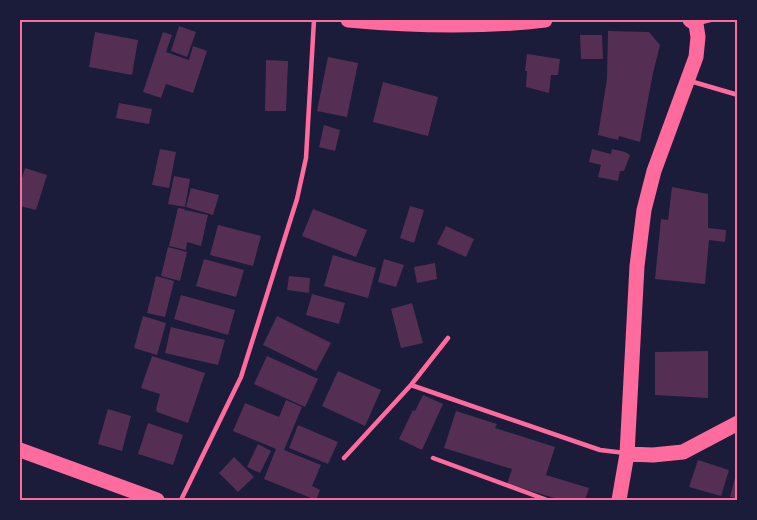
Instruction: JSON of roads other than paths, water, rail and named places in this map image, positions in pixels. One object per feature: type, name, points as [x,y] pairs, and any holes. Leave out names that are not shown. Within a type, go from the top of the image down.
[{"type":"main road","points":[[348,20],[452,26],[545,20]]},
{"type":"main road","points":[[619,501],[627,454],[637,266],[644,210],[654,171],[696,57],[699,21]]},
{"type":"main road","points":[[627,454],[653,455],[683,452],[738,423]]},
{"type":"main road","points":[[20,450],[157,501]]},
{"type":"lane","points":[[181,501],[241,377],[297,199],[306,158],[314,20]]},
{"type":"lane","points":[[687,80],[738,94]]},
{"type":"lane","points":[[344,458],[411,385],[448,338]]},
{"type":"lane","points":[[411,385],[600,450],[627,454]]},
{"type":"lane","points":[[433,458],[547,501]]}]
